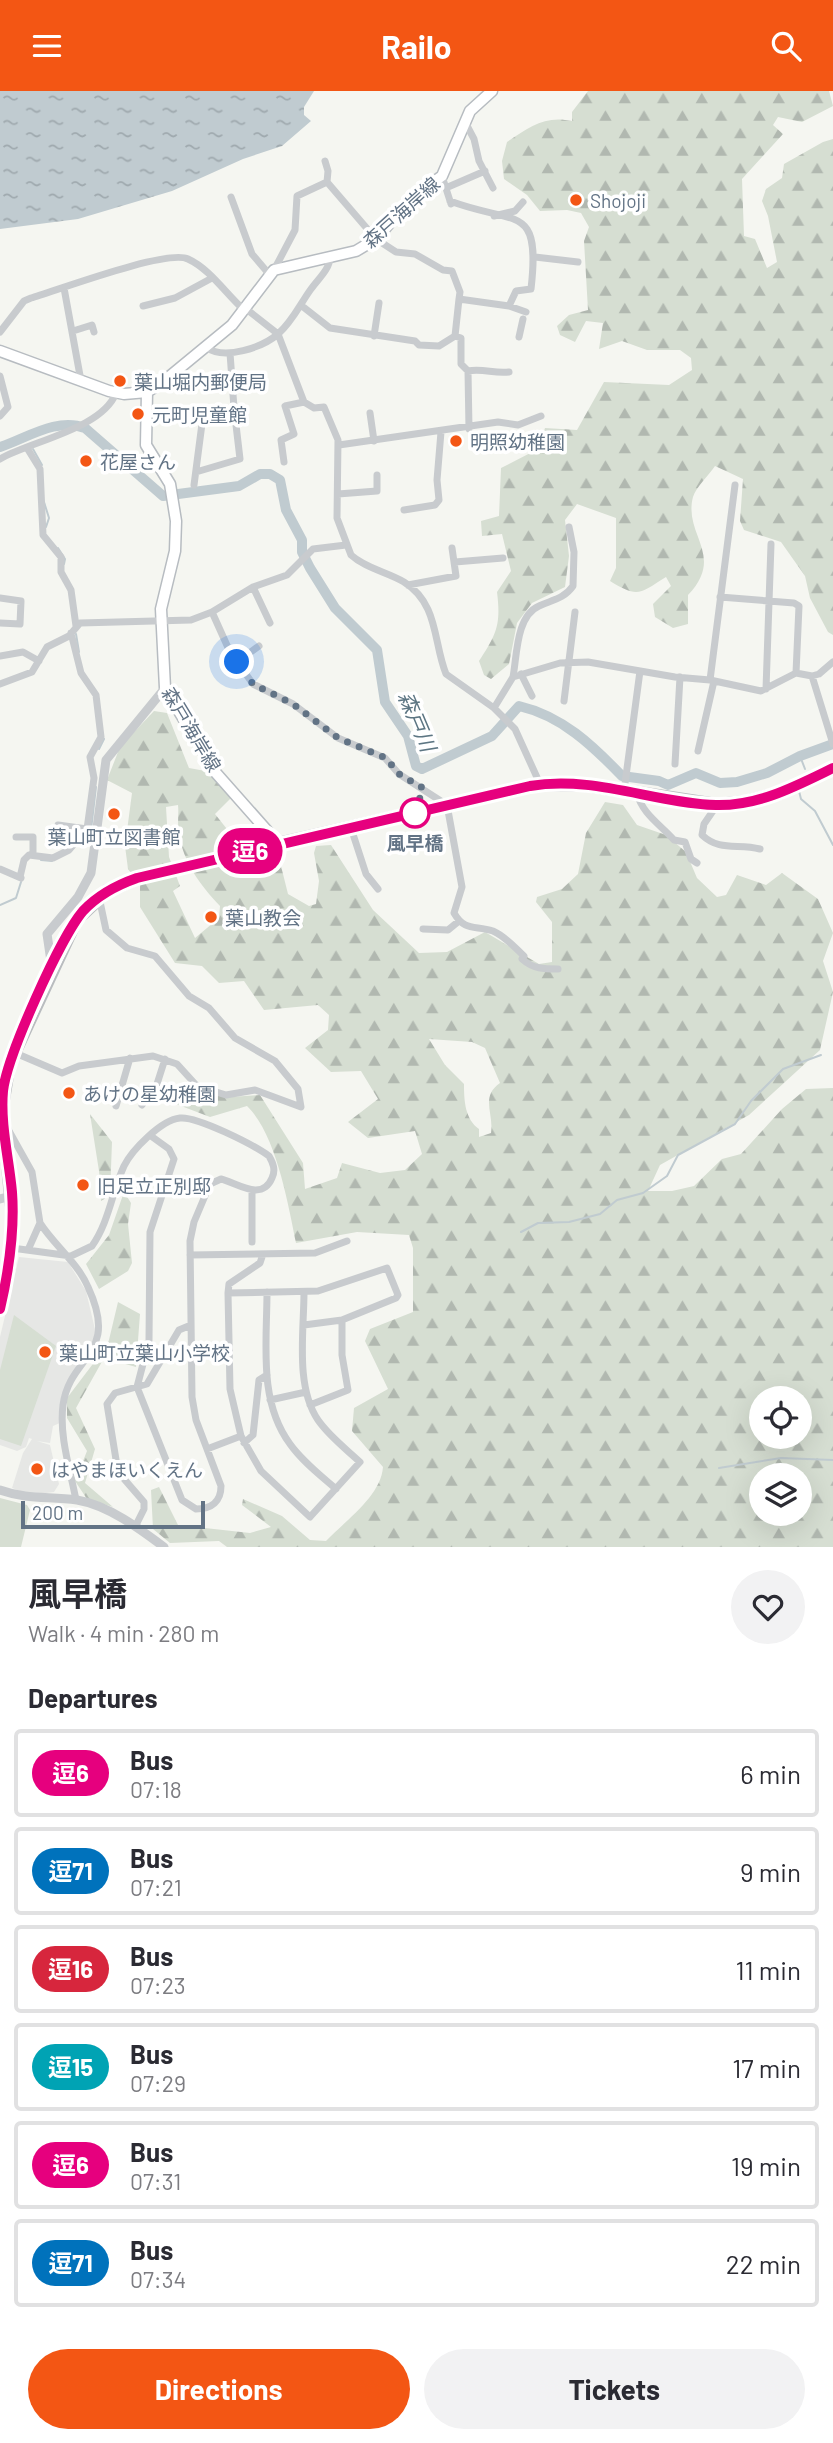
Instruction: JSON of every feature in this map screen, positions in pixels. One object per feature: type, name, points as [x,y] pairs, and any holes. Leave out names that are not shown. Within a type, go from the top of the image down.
[{"type":"highway","points":[[247,852],[540,784],[575,784],[717,805],[746,802],[780,793],[833,768]]},
{"type":"highway","points":[[0,1309],[12,1248],[12,1196],[4,1153],[1,1090],[13,1052],[76,921],[99,897],[137,878]]},
{"type":"main road","name":"森戸海岸線","points":[[272,272],[361,249],[376,239],[410,199],[442,176],[465,121],[474,106],[492,91]]},
{"type":"main road","points":[[0,351],[117,393],[147,392],[232,325],[272,272]]},
{"type":"main road","name":"森戸海岸線","points":[[147,392],[146,445],[172,489],[173,503],[175,551],[160,622],[164,688],[210,764],[270,834],[275,846]]},
{"type":"street","points":[[465,121],[493,188]]},
{"type":"street","points":[[325,161],[327,182],[376,239],[396,252],[415,254],[443,270],[452,271],[460,292],[455,336]]},
{"type":"street","points":[[448,187],[485,171]]},
{"type":"street","points":[[442,176],[448,187],[452,207],[491,218],[515,211],[523,202]]},
{"type":"street","points":[[231,197],[251,251],[272,272],[295,230],[297,196],[327,182]]},
{"type":"street","points":[[495,215],[527,227],[535,244],[531,289],[516,291],[509,306]]},
{"type":"street","points":[[0,332],[24,301],[92,276],[181,257],[212,278],[244,309],[278,334],[304,402],[314,408],[324,407],[339,445],[335,468],[337,518],[346,545],[356,559],[408,585],[416,593],[435,624],[446,674],[506,718],[527,750],[540,784]]},
{"type":"street","points":[[206,347],[230,353],[278,334],[302,306],[305,296],[330,264],[330,257]]},
{"type":"street","points":[[535,257],[578,263]]},
{"type":"street","points":[[144,306],[175,298],[212,278]]},
{"type":"street","points":[[64,288],[82,381]]},
{"type":"street","points":[[459,299],[509,306],[525,316],[519,337]]},
{"type":"street","points":[[374,337],[379,303]]},
{"type":"street","points":[[302,306],[330,328],[374,337],[439,346],[455,336]]},
{"type":"street","points":[[73,331],[92,325],[94,332]]},
{"type":"street","points":[[455,336],[461,338],[461,364],[468,371],[469,429]]},
{"type":"street","points":[[196,472],[240,459],[230,353]]},
{"type":"street","points":[[468,371],[484,368],[501,373],[509,372]]},
{"type":"street","points":[[0,416],[8,407],[1,381]]},
{"type":"street","points":[[0,459],[82,425],[112,402],[117,393]]},
{"type":"street","points":[[284,462],[281,440],[294,434],[285,406],[304,402]]},
{"type":"street","points":[[194,485],[204,416],[234,408]]},
{"type":"street","points":[[370,413],[374,441]]},
{"type":"street","points":[[339,445],[469,429],[498,422],[518,425],[541,416]]},
{"type":"street","points":[[404,510],[435,505],[439,500],[441,432]]},
{"type":"street","points":[[30,447],[40,469],[43,535],[61,557],[61,572],[71,590],[81,673],[95,691],[101,737],[90,757],[94,778],[90,873],[82,891],[47,934],[52,968]]},
{"type":"street","points":[[338,494],[377,491],[377,475]]},
{"type":"street","points":[[698,751],[712,680],[735,485]]},
{"type":"street","points":[[495,708],[517,676],[517,643],[528,617],[536,607],[559,599],[573,586],[574,552],[569,527]]},
{"type":"street","points":[[766,689],[771,544]]},
{"type":"street","points":[[0,684],[28,674],[47,647],[82,623],[191,620],[212,612],[253,587],[287,575],[312,551],[346,545]]},
{"type":"street","points":[[408,585],[456,576],[452,548]]},
{"type":"street","points":[[454,562],[502,558]]},
{"type":"street","points":[[253,587],[270,623]]},
{"type":"street","points":[[720,597],[794,603],[799,606],[796,673]]},
{"type":"street","points":[[0,599],[22,601],[20,624],[0,623]]},
{"type":"street","points":[[212,612],[237,662],[253,684],[293,704],[338,738],[386,758],[399,774],[447,805],[462,887],[454,913],[459,921],[465,927],[496,933],[524,956],[522,959],[525,963],[543,971],[558,969]]},
{"type":"street","points":[[564,701],[571,663],[575,612]]},
{"type":"street","points":[[237,662],[259,646]]},
{"type":"street","points":[[0,656],[23,652],[39,661]]},
{"type":"street","points":[[517,676],[571,663],[594,663],[712,680],[747,690],[766,689],[796,673],[812,676],[819,674],[833,662]]},
{"type":"street","points":[[624,791],[640,671]]},
{"type":"street","points":[[517,676],[533,696]]},
{"type":"street","points":[[812,676],[832,743]]},
{"type":"street","points":[[674,764],[680,677]]},
{"type":"street","points":[[33,854],[50,859],[69,850],[91,833],[106,760],[164,688]]},
{"type":"street","points":[[637,793],[646,814],[663,826],[674,840],[685,842],[691,859],[697,863]]},
{"type":"street","points":[[717,805],[704,824],[702,835],[718,846],[746,845],[760,849]]},
{"type":"street","points":[[58,825],[91,833]]},
{"type":"street","points":[[351,828],[366,874],[378,889]]},
{"type":"street","points":[[16,837],[33,837],[33,854]]},
{"type":"street","points":[[0,869],[20,877],[24,860],[33,854]]},
{"type":"street","points":[[13,1052],[62,1073],[79,1066],[153,1056],[177,1064],[197,1086],[226,1095],[255,1090],[301,1107],[298,1089],[275,1061],[235,1038],[209,1008],[189,996],[155,956],[127,948],[106,930],[99,897]]},
{"type":"street","points":[[423,929],[448,930],[459,921]]},
{"type":"street","points":[[116,1106],[130,1058]]},
{"type":"street","points":[[142,1105],[157,1084],[165,1059]]},
{"type":"street","points":[[12,1248],[65,1256],[93,1246],[114,1199],[124,1166],[151,1136],[171,1120],[186,1118],[263,1152],[273,1163],[272,1178],[263,1188],[252,1191],[225,1180],[210,1184],[194,1222],[190,1255],[194,1409],[219,1478],[221,1494],[212,1506],[196,1509],[183,1500],[137,1387],[149,1341],[151,1223],[174,1159],[169,1149],[151,1136]]},
{"type":"street","points":[[4,1121],[30,1167],[40,1223],[90,1289],[99,1326],[96,1347],[73,1382],[63,1406],[65,1448],[76,1500]]},
{"type":"street","points":[[252,1191],[252,1242]]},
{"type":"street","points":[[0,1199],[12,1196]]},
{"type":"street","points":[[28,1250],[40,1223]]},
{"type":"street","points":[[190,1255],[316,1253],[347,1241]]},
{"type":"street","points":[[263,1254],[260,1263],[229,1284],[230,1389],[243,1439],[261,1471],[310,1517],[360,1462],[325,1428],[310,1405],[306,1392],[304,1292]]},
{"type":"street","points":[[228,1293],[326,1290],[387,1268],[398,1295],[396,1298],[342,1320],[304,1325]]},
{"type":"street","points":[[267,1292],[267,1375],[270,1400],[290,1445],[336,1489]]},
{"type":"street","points":[[310,1405],[348,1389],[342,1355],[342,1320]]},
{"type":"street","points":[[136,1525],[144,1509],[144,1502],[118,1472],[107,1410],[111,1397],[116,1393],[147,1384],[179,1330],[191,1325]]},
{"type":"street","points":[[191,1351],[229,1350]]},
{"type":"street","points":[[207,1449],[253,1435],[259,1380],[267,1375]]},
{"type":"street","points":[[270,1400],[306,1392]]},
{"type":"street","points":[[0,1490],[28,1499],[76,1500],[136,1525],[164,1547]]},
{"type":"shaded area","name":"葉山町立葉山小学校","points":[[19,1257],[68,1262],[86,1291],[97,1338],[65,1395],[62,1422],[53,1426],[50,1443],[37,1441],[50,1445],[59,1484],[54,1492],[31,1495],[12,1488],[23,1453],[32,1439],[29,1438],[26,1447],[17,1451],[0,1445],[0,1337]]},
{"type":"green space","points":[[588,91],[829,91],[833,106],[802,122],[778,117],[773,125],[783,134],[742,179],[744,236],[755,239],[767,268],[777,262],[768,216],[762,201],[766,189],[782,178],[784,164],[833,139],[833,635],[828,632],[810,598],[805,576],[781,542],[744,530],[740,521],[743,479],[715,466],[693,497],[693,523],[704,556],[699,581],[688,595],[688,624],[673,628],[655,617],[653,604],[671,586],[666,577],[638,592],[627,590],[610,581],[616,568],[616,518],[577,504],[565,520],[569,556],[565,587],[532,603],[517,623],[509,664],[491,679],[484,675],[479,661],[496,628],[497,592],[511,571],[502,534],[482,536],[481,521],[499,516],[501,468],[538,449],[545,428],[577,430],[604,382],[669,385],[692,370],[691,358],[680,350],[647,350],[622,341],[599,349],[603,323],[586,321],[575,342],[560,335],[557,326],[569,315],[588,310],[584,241],[589,227],[581,213],[567,210],[540,211],[527,195],[504,179],[502,161],[507,142],[530,127],[545,121],[572,121],[572,112]]},
{"type":"green space","points":[[154,711],[167,713],[189,768],[211,772],[231,798],[215,814],[250,858],[278,854],[288,894],[309,906],[316,904],[319,881],[314,853],[316,846],[331,845],[373,910],[419,953],[447,952],[485,932],[539,964],[552,962],[552,922],[536,902],[537,897],[562,889],[578,874],[586,833],[605,802],[623,805],[637,825],[666,835],[686,852],[697,878],[717,897],[726,895],[737,875],[766,885],[782,873],[818,899],[833,933],[823,961],[833,992],[820,1050],[749,1115],[660,1165],[648,1191],[672,1191],[694,1186],[722,1159],[741,1154],[782,1109],[806,1089],[833,1088],[833,1547],[227,1547],[219,1541],[170,1543],[153,1529],[151,1490],[159,1487],[178,1525],[250,1533],[271,1527],[242,1505],[243,1499],[282,1516],[310,1540],[326,1541],[369,1498],[381,1478],[383,1467],[352,1431],[354,1408],[388,1389],[365,1341],[370,1329],[413,1312],[413,1248],[409,1235],[357,1232],[296,1243],[279,1170],[257,1118],[247,1106],[210,1117],[176,1104],[180,1088],[230,1097],[260,1095],[303,1163],[305,1189],[337,1178],[342,1163],[380,1173],[405,1170],[422,1154],[415,1131],[368,1138],[348,1122],[378,1099],[361,1071],[331,1072],[305,1048],[328,1030],[329,1015],[318,1005],[264,1010],[244,981],[219,983],[202,966],[175,963],[140,907],[140,884],[128,869],[125,846],[132,793],[107,780],[120,747]],"holes":[[[178,805],[178,830],[184,854],[199,881],[220,906],[219,918],[195,938],[173,891],[180,886],[169,857],[166,807]],[[429,1039],[472,1042],[485,1048],[500,1083],[494,1088],[489,1100],[491,1133],[479,1137],[479,1129],[466,1109],[464,1084],[445,1065]]]},
{"type":"green space","points":[[90,1114],[112,1142],[110,1195],[101,1201],[99,1171]]},
{"type":"green space","points":[[124,1192],[131,1203],[128,1224],[132,1263],[128,1271],[99,1289],[86,1264],[109,1235]]},
{"type":"green space","points":[[118,1302],[140,1314],[136,1367],[104,1358],[76,1408],[95,1449],[85,1483],[113,1507],[87,1499],[75,1481],[87,1451],[67,1418],[67,1398],[108,1344]]},
{"type":"green space","points":[[14,1315],[56,1346],[21,1446],[0,1439],[0,1370]]},
{"type":"green space","points":[[0,1498],[27,1505],[30,1510],[21,1547],[0,1547]]},
{"type":"water","points":[[0,91],[314,91],[304,107],[304,115],[311,121],[282,146],[243,159],[172,191],[78,219],[0,229]]},
{"type":"waterway","name":"森戸川","points":[[0,447],[42,430],[74,425],[85,428],[163,496],[239,486],[260,474],[270,474],[280,480],[286,510],[302,540],[302,552],[310,568],[335,608],[377,650],[385,702],[408,736],[416,766],[422,769],[492,736],[519,706],[563,724],[588,743],[622,776],[659,781],[668,785],[696,773],[720,783],[737,782],[767,773],[800,756],[833,744]]},
{"type":"waterway","points":[[33,449],[42,465]]},
{"type":"waterway","points":[[44,502],[49,518],[46,527]]},
{"type":"waterway","points":[[58,548],[65,559],[64,564]]},
{"type":"waterway","points":[[76,634],[79,652]]},
{"type":"waterway","points":[[99,749],[104,739]]},
{"type":"waterway","points":[[800,756],[805,769]]},
{"type":"waterway","points":[[91,830],[96,787]]},
{"type":"waterway","points":[[799,791],[801,799],[815,811],[833,845]]},
{"type":"waterway","points":[[41,860],[52,861]]},
{"type":"waterway","points":[[0,905],[16,898],[21,882]]},
{"type":"waterway","points":[[521,1232],[538,1223],[569,1222],[600,1214],[617,1200],[643,1193],[667,1176],[678,1155],[735,1124],[751,1101],[783,1069],[821,1055]]},
{"type":"waterway","points":[[719,1468],[781,1458],[833,1460]]},
{"type":"tunnel","points":[[137,878],[247,851]]},
{"type":"bus line","name":"逗6","points":[[0,1309],[12,1248],[13,1217],[2,1106],[6,1075],[13,1052],[68,933],[86,908],[107,891],[137,878],[540,784],[575,784],[717,805],[746,802],[780,793],[833,768]]},
{"type":"place","name":"Shojoji","points":[[576,200]]},
{"type":"place","name":"葉山堀内郵便局","points":[[120,381]]},
{"type":"place","name":"元町児童館","points":[[138,414]]},
{"type":"place","name":"明照幼稚園","points":[[456,441]]},
{"type":"place","name":"花屋さん","points":[[86,461]]},
{"type":"place","name":"風早橋","points":[[415,813]]},
{"type":"place","name":"葉山町立図書館","points":[[114,814]]},
{"type":"place","name":"葉山教会","points":[[211,917]]},
{"type":"place","name":"あけの星幼稚園","points":[[69,1093]]},
{"type":"place","name":"旧足立正別邸","points":[[83,1185]]},
{"type":"place","name":"葉山町立葉山小学校","points":[[45,1352]]},
{"type":"place","name":"はやまほいくえん","points":[[37,1469]]},
{"type":"route","points":[[237,662],[253,684],[293,704],[338,738],[386,758],[399,774],[423,788],[415,813]]}]
